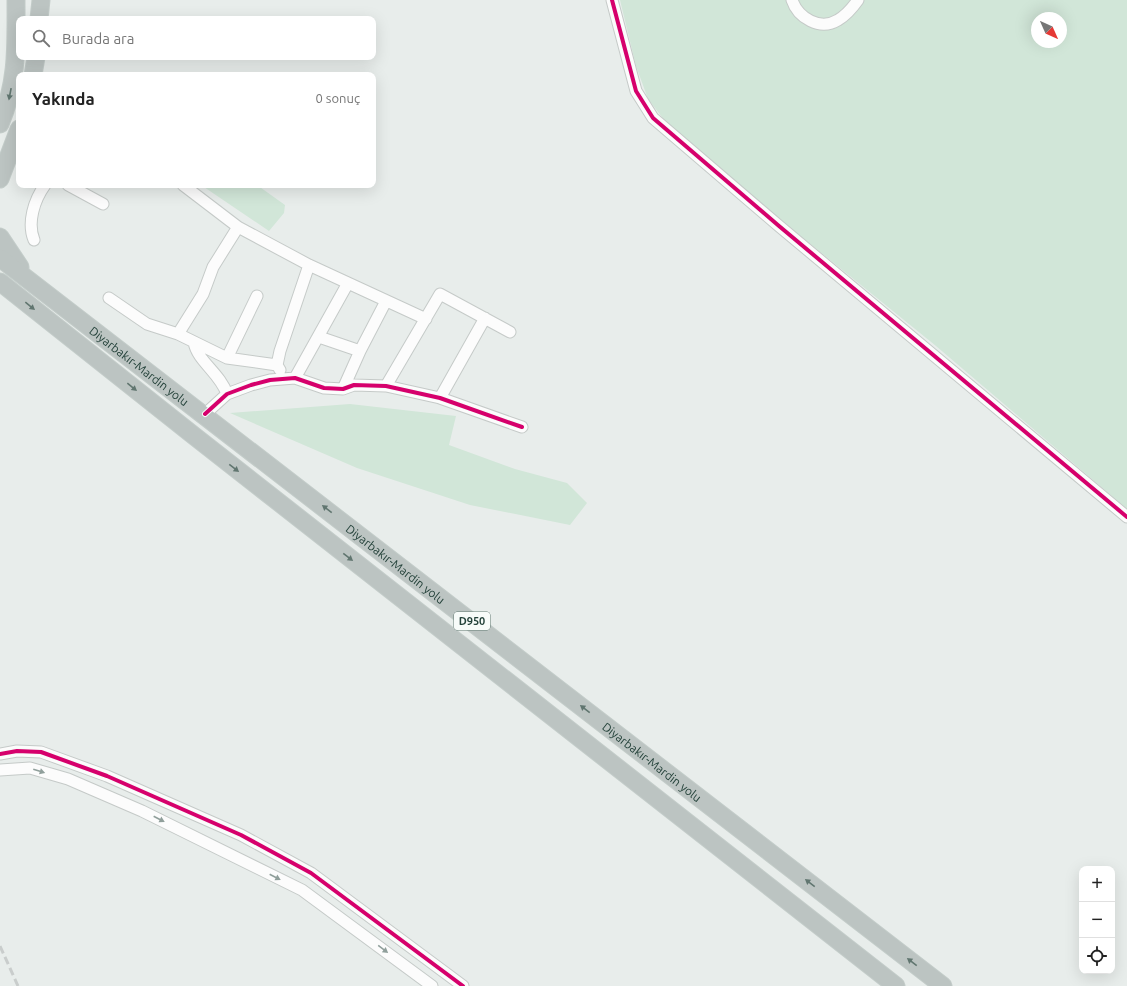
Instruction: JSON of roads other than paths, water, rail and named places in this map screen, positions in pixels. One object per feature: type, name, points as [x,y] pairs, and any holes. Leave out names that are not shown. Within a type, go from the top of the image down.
[{"type":"highway","points":[[0,124],[8,106],[16,62],[16,0]]},
{"type":"highway","points":[[39,16],[41,0]]},
{"type":"highway","points":[[34,72],[36,60]]},
{"type":"highway","points":[[0,179],[16,136]]},
{"type":"highway","points":[[0,237],[13,258],[41,291]]},
{"type":"highway","name":"Diyarbakır-Mardin yolu","points":[[0,258],[41,291],[205,414],[943,986]]},
{"type":"highway","name":"Diyarbakır-Mardin yolu","points":[[0,282],[192,436],[896,986]]},
{"type":"street","points":[[612,0],[636,91],[653,118],[779,226],[1127,517]]},
{"type":"street","points":[[792,0],[795,9],[806,19],[823,25],[838,20],[858,0]]},
{"type":"street","points":[[34,240],[30,231],[31,216],[44,188]]},
{"type":"street","points":[[74,188],[103,204]]},
{"type":"street","points":[[187,188],[238,227],[309,265],[426,319]]},
{"type":"street","points":[[178,334],[203,294],[213,267],[238,227]]},
{"type":"street","points":[[276,365],[309,265]]},
{"type":"street","points":[[290,378],[319,337],[348,283]]},
{"type":"street","points":[[386,386],[440,294],[510,332]]},
{"type":"street","points":[[227,358],[257,296]]},
{"type":"street","points":[[109,298],[147,324],[178,334],[227,358],[276,365],[290,378]]},
{"type":"street","points":[[343,389],[360,350],[386,301]]},
{"type":"street","points":[[440,398],[485,318]]},
{"type":"street","points":[[319,337],[360,350]]},
{"type":"street","points":[[194,342],[197,353],[216,373],[224,384],[227,394]]},
{"type":"street","points":[[205,414],[227,394],[250,385],[290,378],[324,388],[343,389],[354,385],[386,386],[440,398],[522,427]]},
{"type":"street","points":[[0,754],[17,751],[41,752],[107,776],[241,835],[311,872],[462,986]]},
{"type":"street","points":[[0,770],[30,768],[68,779],[142,811],[302,890],[432,986]]},
{"type":"railway","points":[[0,946],[18,986]]}]
